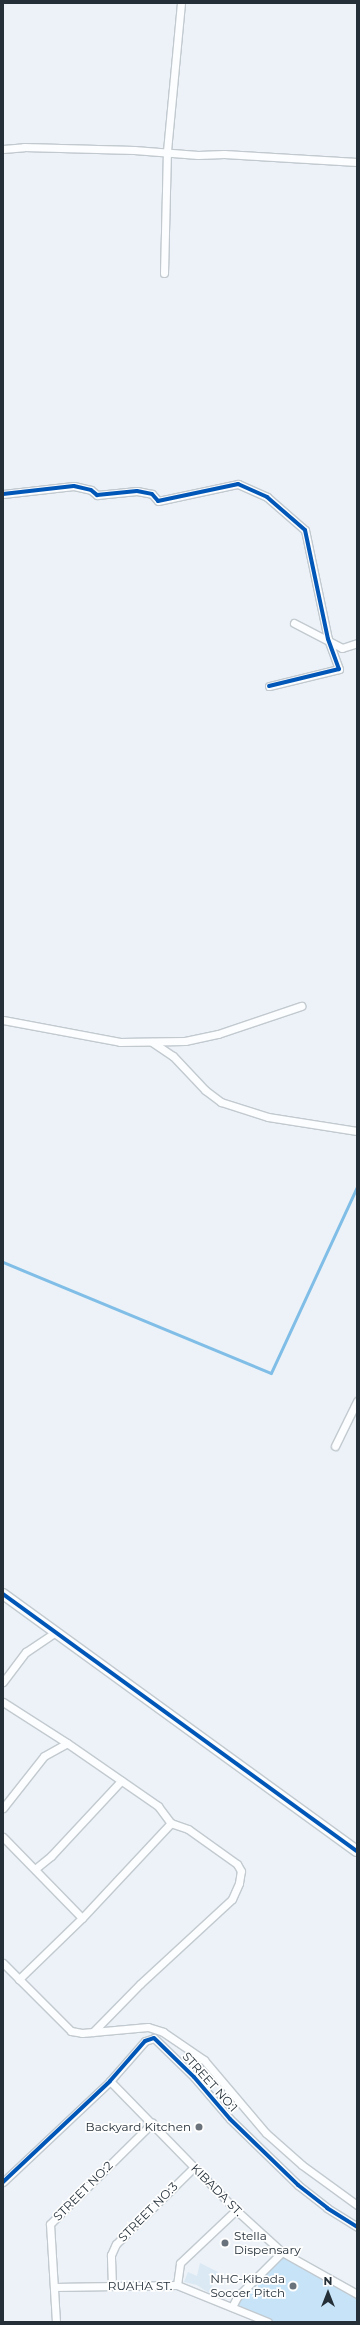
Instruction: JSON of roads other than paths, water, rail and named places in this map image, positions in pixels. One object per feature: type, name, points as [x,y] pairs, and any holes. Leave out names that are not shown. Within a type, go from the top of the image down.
[{"type":"street","points":[[164,273],[167,151],[181,3]]},
{"type":"street","points":[[3,150],[24,147],[167,151],[198,156],[224,154],[357,162]]},
{"type":"street","points":[[3,494],[74,486],[91,490],[97,495],[137,491],[152,494],[158,501],[185,493],[238,484],[267,497],[305,530],[328,639],[339,669],[269,686]]},
{"type":"street","points":[[294,623],[328,639],[342,648],[357,643]]},
{"type":"street","points":[[3,1020],[88,1038],[120,1042],[185,1041],[218,1034],[301,1006]]},
{"type":"street","points":[[150,1041],[173,1056],[205,1090],[220,1102],[268,1117],[357,1131]]},
{"type":"street","points":[[335,1446],[357,1401]]},
{"type":"street","points":[[3,1594],[357,1851]]},
{"type":"street","points":[[3,1682],[26,1652],[56,1632]]},
{"type":"street","points":[[3,1702],[67,1743],[158,1806],[172,1823],[188,1829],[237,1864],[241,1871],[239,1882],[232,1899],[140,1984],[94,2032]]},
{"type":"street","points":[[3,1808],[44,1756],[67,1743]]},
{"type":"street","points":[[35,1869],[56,1850],[121,1781]]},
{"type":"street","points":[[19,1979],[82,1918],[172,1823]]},
{"type":"street","points":[[3,1837],[82,1918]]},
{"type":"street","points":[[3,1963],[71,2030],[94,2032],[148,2027],[164,2032],[204,2060],[266,2133],[296,2160],[357,2205]]},
{"type":"street","name":"STREET NO:1","points":[[3,2182],[110,2081],[145,2041],[154,2038],[194,2077],[230,2119],[298,2185],[327,2208],[357,2227]]},
{"type":"street","name":"KIBADA ST.","points":[[110,2081],[236,2210],[282,2252],[357,2294]]},
{"type":"street","name":"STREET NO:2","points":[[56,2322],[50,2224],[152,2123]]},
{"type":"street","name":"STREET NO:3","points":[[112,2286],[111,2255],[116,2244],[194,2167]]},
{"type":"street","points":[[177,2285],[180,2263],[236,2210]]},
{"type":"street","points":[[232,2307],[237,2297],[282,2252]]},
{"type":"street","name":"RUAHA ST.","points":[[54,2287],[177,2285],[268,2322]]},
{"type":"waterway","points":[[3,1262],[271,1373],[357,1187]]},
{"type":"place","name":"Backyard Kitchen","points":[[199,2127]]},
{"type":"place","name":"Stella Dispensary","points":[[225,2243]]},
{"type":"place","name":"NHC-Kibada Soccer Pitch","points":[[293,2286]]}]
